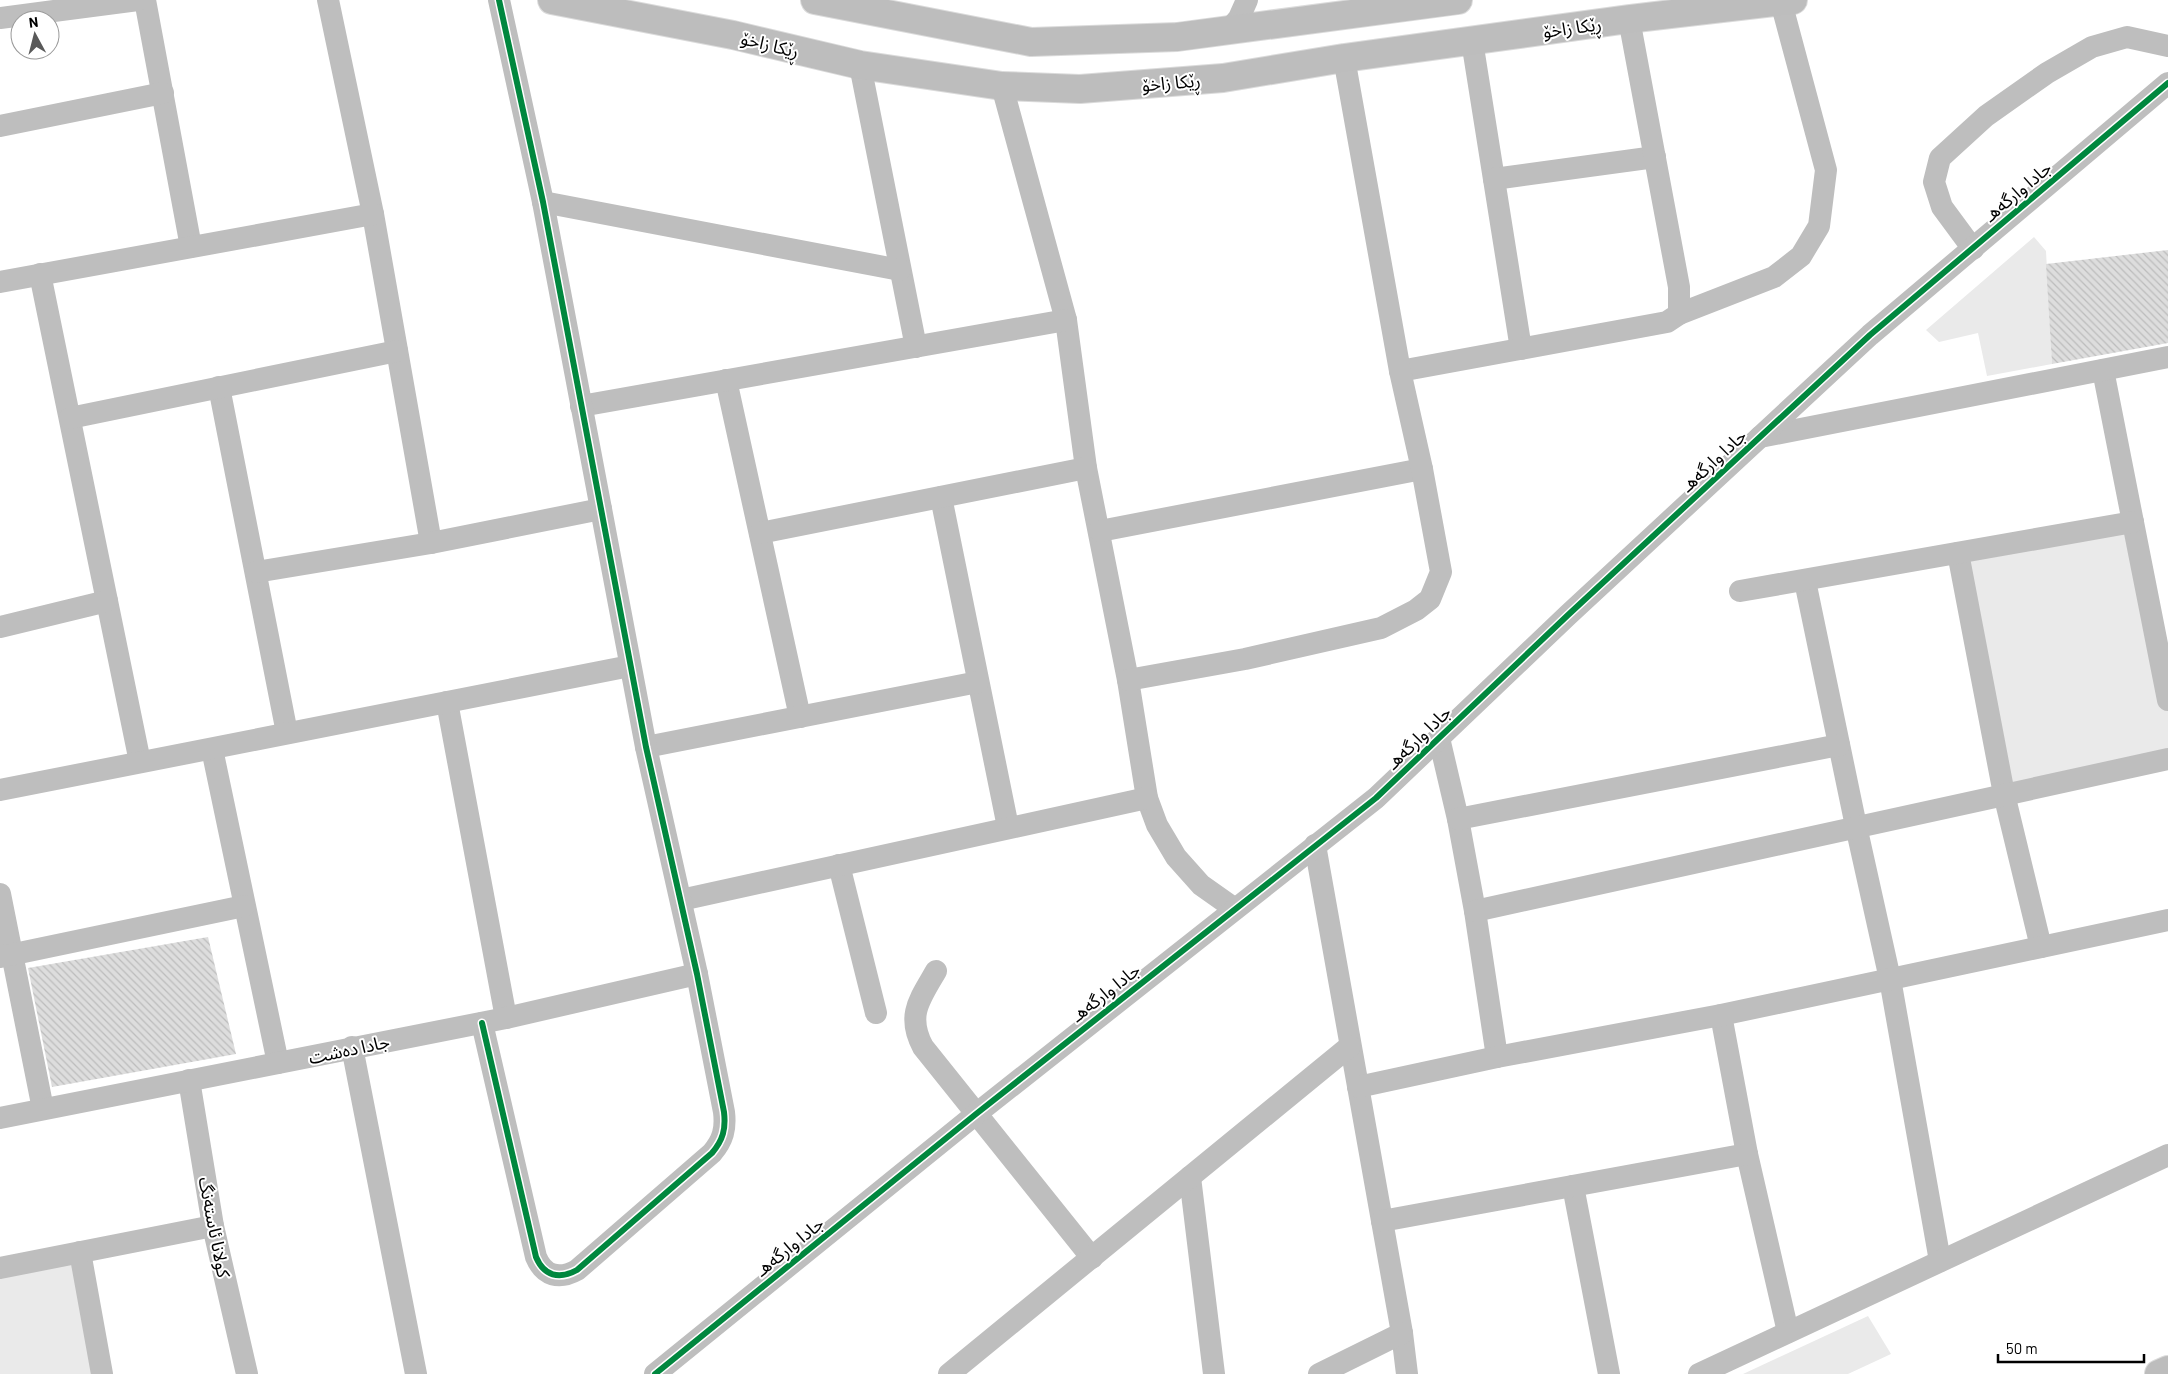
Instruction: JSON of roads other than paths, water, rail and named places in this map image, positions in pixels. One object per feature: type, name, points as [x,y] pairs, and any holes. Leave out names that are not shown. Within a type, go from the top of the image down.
[{"type":"highway","name":"ڕێکا زاخۆ","points":[[552,0],[733,35],[860,65],[1002,86],[1080,89],[1223,78],[1344,58],[1630,20],[1693,6],[1770,1]]},
{"type":"highway","points":[[815,0],[903,9],[1032,42],[1177,38],[1458,0]]},
{"type":"highway","points":[[2159,1374],[2168,1370]]},
{"type":"street","points":[[0,18],[138,0]]},
{"type":"street","points":[[145,0],[191,247]]},
{"type":"street","points":[[328,0],[373,214],[431,543]]},
{"type":"street","points":[[482,1023],[536,1257],[540,1266],[548,1273],[558,1276],[568,1275],[577,1270],[719,1145],[725,1123],[724,1112],[697,974],[646,747],[543,202],[499,0]]},
{"type":"street","points":[[1228,31],[1239,18],[1248,0],[1260,16],[1274,25]]},
{"type":"street","points":[[1400,371],[1667,322],[1679,314],[1774,277],[1801,256],[1819,226],[1826,170],[1770,1]]},
{"type":"street","points":[[1630,20],[1678,287],[1679,314]]},
{"type":"street","points":[[1973,249],[1942,207],[1934,182],[1940,158],[1986,116],[2047,73],[2092,47],[2127,37],[2168,46]]},
{"type":"street","points":[[1472,41],[1521,349]]},
{"type":"street","points":[[1128,680],[1245,659],[1380,628],[1416,610],[1430,599],[1440,572],[1422,469],[1400,371],[1344,58]]},
{"type":"street","points":[[860,65],[916,347]]},
{"type":"street","points":[[1002,86],[1066,320],[1086,468],[1128,680],[1147,798],[1156,825],[1176,857],[1201,885],[1235,909]]},
{"type":"street","name":"جادا وارگه‌هـ","points":[[655,1374],[976,1114],[1376,798],[1568,615],[1870,335],[2167,92]]},
{"type":"street","points":[[0,126],[163,93]]},
{"type":"street","points":[[1494,179],[1655,157]]},
{"type":"street","points":[[543,202],[900,270]]},
{"type":"street","points":[[0,282],[373,214]]},
{"type":"street","points":[[40,274],[140,762]]},
{"type":"street","points":[[581,406],[1066,320]]},
{"type":"street","points":[[70,418],[398,351]]},
{"type":"street","points":[[1760,437],[2168,357]]},
{"type":"street","points":[[2103,370],[2168,700]]},
{"type":"street","points":[[726,380],[800,717]]},
{"type":"street","points":[[220,387],[287,733]]},
{"type":"street","points":[[760,533],[1086,468]]},
{"type":"street","points":[[1100,531],[1422,469]]},
{"type":"street","points":[[941,497],[1008,827]]},
{"type":"street","points":[[256,572],[431,543],[601,509]]},
{"type":"street","points":[[1740,591],[2133,522]]},
{"type":"street","points":[[1958,553],[2004,794],[2041,947]]},
{"type":"street","points":[[1805,581],[1890,979],[1940,1261]]},
{"type":"street","points":[[0,627],[107,601]]},
{"type":"street","points":[[0,790],[630,666]]},
{"type":"street","points":[[646,747],[978,682]]},
{"type":"street","points":[[446,702],[506,1018]]},
{"type":"street","points":[[1439,738],[1458,819],[1475,911],[1497,1057]]},
{"type":"street","points":[[1458,819],[1839,745]]},
{"type":"street","points":[[212,748],[278,1063]]},
{"type":"street","points":[[1475,911],[2168,759]]},
{"type":"street","points":[[681,900],[1147,798]]},
{"type":"street","points":[[1315,845],[1402,1333],[1407,1374]]},
{"type":"street","points":[[839,865],[876,1013]]},
{"type":"street","points":[[0,894],[6,956],[43,1109]]},
{"type":"street","points":[[6,956],[244,906]]},
{"type":"street","points":[[1358,1087],[1497,1057],[1721,1015],[2168,920]]},
{"type":"street","points":[[936,971],[917,1004],[914,1021],[917,1037],[922,1046],[1092,1258]]},
{"type":"street","name":"جادا دەشت","points":[[0,1118],[482,1023],[697,974]]},
{"type":"street","points":[[1721,1015],[1747,1154],[1788,1332]]},
{"type":"street","points":[[949,1374],[1350,1046]]},
{"type":"street","points":[[352,1048],[416,1374]]},
{"type":"street","name":"کولانا ئاستەنگ","points":[[188,1080],[213,1226],[247,1374]]},
{"type":"street","points":[[1382,1221],[1747,1154]]},
{"type":"street","points":[[1700,1374],[2168,1155]]},
{"type":"street","points":[[1190,1176],[1214,1374]]},
{"type":"street","points":[[1573,1186],[1609,1374]]},
{"type":"street","points":[[0,1268],[213,1226]]},
{"type":"street","points":[[80,1252],[102,1374]]},
{"type":"street","points":[[1319,1374],[1402,1333]]}]
